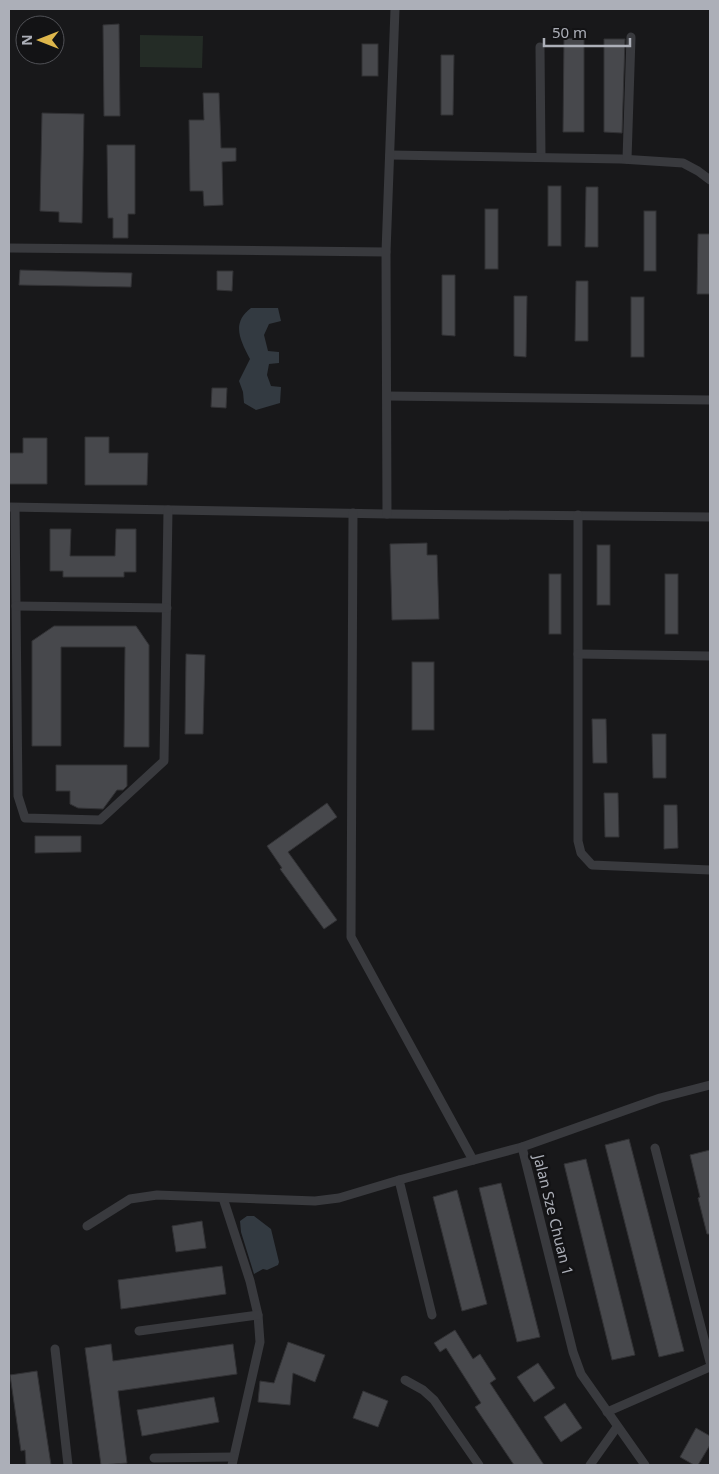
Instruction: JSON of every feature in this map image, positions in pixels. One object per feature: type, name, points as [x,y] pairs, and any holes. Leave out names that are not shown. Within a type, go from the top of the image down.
[{"type":"street","points":[[387,514],[386,252],[395,9]]},
{"type":"street","points":[[627,159],[631,38]]},
{"type":"street","points":[[540,47],[541,157]]},
{"type":"street","points":[[390,155],[627,159],[683,163],[710,180]]},
{"type":"street","points":[[9,248],[386,252]]},
{"type":"street","points":[[387,396],[710,400]]},
{"type":"street","points":[[168,510],[164,761],[100,820],[25,818],[18,796],[13,711],[16,606],[12,508],[168,510],[387,514],[710,517]]},
{"type":"street","points":[[353,513],[351,936],[474,1160]]},
{"type":"street","points":[[578,515],[578,841],[580,853],[592,864],[710,870]]},
{"type":"street","points":[[16,606],[166,608]]},
{"type":"street","points":[[578,654],[710,656]]},
{"type":"street","name":"Jalan Sze Chuan 1","points":[[644,1465],[582,1374],[573,1352],[522,1148],[660,1098],[710,1085]]},
{"type":"street","points":[[87,1226],[130,1199],[157,1195],[315,1201],[339,1198],[399,1180],[522,1148]]},
{"type":"street","points":[[655,1148],[710,1362]]},
{"type":"street","points":[[399,1180],[432,1314]]},
{"type":"street","points":[[154,1458],[232,1461],[260,1342],[258,1315],[250,1281],[223,1198]]},
{"type":"street","points":[[139,1331],[258,1315]]},
{"type":"street","points":[[55,1349],[68,1465]]},
{"type":"street","points":[[607,1412],[710,1367]]},
{"type":"street","points":[[405,1380],[423,1390],[434,1400],[479,1465]]},
{"type":"street","points":[[590,1465],[617,1427]]},
{"type":"shaded area","points":[[140,35],[203,36],[202,68],[140,67]]},
{"type":"shaded area","points":[[251,308],[278,308],[281,321],[269,324],[264,335],[268,351],[279,352],[279,363],[269,364],[267,375],[271,386],[281,387],[280,403],[256,410],[244,403],[239,381],[250,359],[243,345],[239,326],[245,314]]},
{"type":"shaded area","points":[[247,1216],[254,1216],[271,1229],[279,1262],[278,1265],[267,1270],[263,1269],[254,1274],[241,1232],[240,1221]]},
{"type":"building","points":[[119,24],[120,116],[104,116],[103,25]]},
{"type":"building","points":[[564,38],[584,39],[584,132],[563,132]]},
{"type":"building","points":[[604,39],[625,39],[622,133],[604,132]]},
{"type":"building","points":[[362,44],[378,44],[378,76],[362,76]]},
{"type":"building","points":[[441,55],[454,55],[453,115],[441,115]]},
{"type":"building","points":[[203,93],[219,93],[221,148],[236,148],[236,161],[222,162],[223,205],[204,206],[203,191],[190,191],[189,120],[204,120]]},
{"type":"building","points":[[42,113],[84,114],[82,223],[59,222],[59,212],[40,211]]},
{"type":"building","points":[[107,145],[135,145],[135,214],[128,214],[128,238],[113,238],[113,218],[108,218]]},
{"type":"building","points":[[548,186],[561,186],[561,246],[548,246]]},
{"type":"building","points":[[586,187],[598,187],[598,247],[585,247]]},
{"type":"building","points":[[485,209],[498,209],[498,269],[485,269]]},
{"type":"building","points":[[644,211],[656,211],[656,271],[644,271]]},
{"type":"building","points":[[698,234],[710,234],[710,294],[697,294]]},
{"type":"building","points":[[20,270],[132,273],[131,287],[19,285]]},
{"type":"building","points":[[217,271],[233,271],[232,291],[217,290]]},
{"type":"building","points":[[442,275],[455,275],[455,336],[442,335]]},
{"type":"building","points":[[576,281],[588,281],[588,341],[575,341]]},
{"type":"building","points":[[514,296],[527,296],[526,357],[514,356]]},
{"type":"building","points":[[631,297],[644,297],[644,357],[631,357]]},
{"type":"building","points":[[212,388],[227,388],[226,408],[211,407]]},
{"type":"building","points":[[85,437],[109,437],[109,453],[148,453],[147,485],[85,485]]},
{"type":"building","points":[[23,438],[47,438],[47,484],[9,484],[9,453],[23,453]]},
{"type":"building","points":[[50,529],[71,529],[70,556],[115,556],[116,529],[136,529],[136,572],[124,572],[124,577],[63,577],[63,571],[50,571]]},
{"type":"building","points":[[427,543],[427,555],[437,555],[439,619],[392,620],[390,544]]},
{"type":"building","points":[[597,545],[610,545],[610,605],[597,605]]},
{"type":"building","points":[[549,574],[561,574],[561,634],[549,634]]},
{"type":"building","points":[[665,574],[678,574],[678,634],[665,634]]},
{"type":"building","points":[[54,626],[136,626],[149,645],[149,747],[124,747],[125,647],[61,647],[61,746],[32,746],[32,641]]},
{"type":"building","points":[[186,654],[205,655],[203,734],[185,734]]},
{"type":"building","points":[[412,662],[434,662],[434,730],[412,730]]},
{"type":"building","points":[[592,719],[606,719],[607,763],[593,763]]},
{"type":"building","points":[[652,734],[666,734],[666,778],[653,778]]},
{"type":"building","points":[[56,765],[127,765],[127,786],[123,790],[117,790],[103,809],[78,808],[70,804],[70,791],[56,791]]},
{"type":"building","points":[[604,793],[618,793],[619,837],[605,837]]},
{"type":"building","points":[[327,803],[337,817],[288,852],[337,920],[324,929],[280,869],[282,868],[267,846]]},
{"type":"building","points":[[664,805],[677,805],[678,848],[664,849]]},
{"type":"building","points":[[35,836],[81,836],[81,852],[35,853]]},
{"type":"building","points":[[629,1139],[684,1351],[659,1357],[605,1145]]},
{"type":"building","points":[[710,1150],[710,1234],[707,1234],[690,1155]]},
{"type":"building","points":[[586,1159],[635,1355],[612,1360],[564,1164]]},
{"type":"building","points":[[501,1183],[540,1337],[517,1342],[479,1188]]},
{"type":"building","points":[[457,1190],[487,1304],[462,1311],[433,1197]]},
{"type":"building","points":[[202,1221],[206,1248],[176,1252],[172,1226]]},
{"type":"building","points":[[222,1266],[226,1294],[121,1309],[118,1280]]},
{"type":"building","points":[[455,1330],[473,1359],[480,1354],[496,1379],[490,1383],[544,1465],[514,1465],[475,1407],[481,1403],[446,1348],[440,1352],[434,1343]]},
{"type":"building","points":[[288,1342],[325,1355],[315,1382],[293,1373],[290,1405],[258,1402],[260,1381],[274,1383]]},
{"type":"building","points":[[111,1344],[113,1361],[233,1344],[237,1374],[118,1391],[127,1463],[101,1465],[85,1348]]},
{"type":"building","points":[[538,1363],[555,1388],[534,1402],[517,1377]]},
{"type":"building","points":[[37,1371],[51,1465],[26,1465],[25,1450],[21,1451],[10,1375]]},
{"type":"building","points":[[363,1391],[388,1401],[378,1427],[353,1418]]},
{"type":"building","points":[[214,1397],[219,1422],[142,1436],[137,1410]]},
{"type":"building","points":[[565,1403],[582,1428],[561,1442],[544,1417]]},
{"type":"building","points":[[696,1428],[710,1436],[710,1445],[698,1465],[694,1465],[680,1457]]}]
